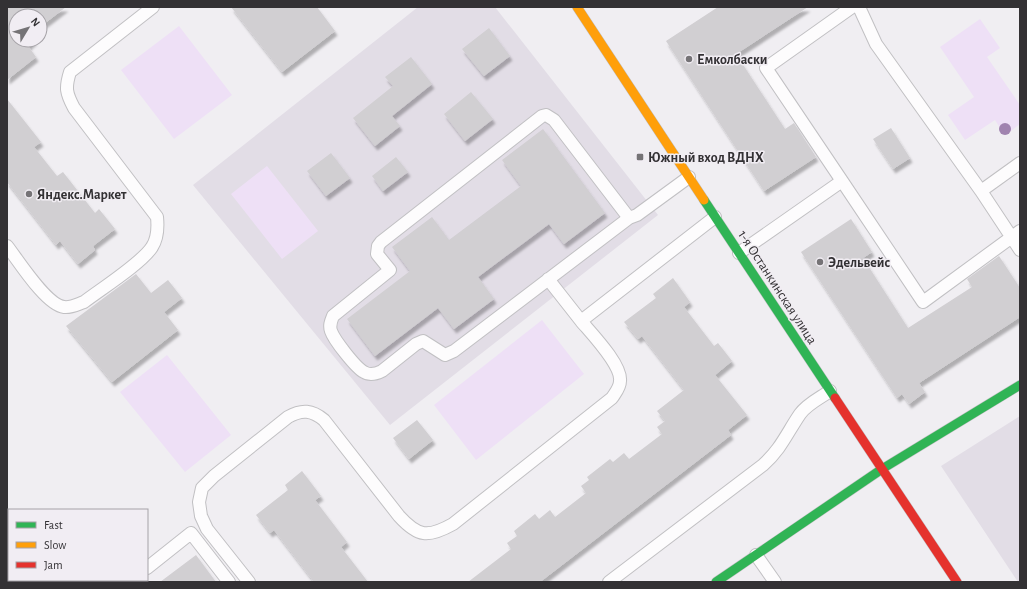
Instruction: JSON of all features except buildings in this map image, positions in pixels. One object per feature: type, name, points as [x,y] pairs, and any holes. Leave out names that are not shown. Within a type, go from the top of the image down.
[{"type":"street","name":"1-я Останкинская улица","points":[[577,7],[957,582]]},
{"type":"street","points":[[716,582],[882,469],[1020,385]]},
{"type":"lane","points":[[7,246],[54,304],[64,308],[84,302],[153,247],[158,232],[157,217],[74,108],[68,96],[66,84],[70,72],[153,7]]},
{"type":"lane","points":[[852,7],[766,68],[923,302],[1016,234]]},
{"type":"lane","points":[[859,7],[876,44],[981,191],[1016,234],[1020,250]]},
{"type":"lane","points":[[629,218],[554,120],[546,115],[542,116],[381,242],[377,250],[377,254],[390,270],[333,316],[330,324],[331,332],[359,368],[364,372],[375,374],[416,344],[423,341],[444,355],[454,351],[629,218],[637,215],[689,177]]},
{"type":"lane","points":[[981,191],[1020,163]]},
{"type":"lane","points":[[739,253],[842,182]]},
{"type":"lane","points":[[581,321],[715,217]]},
{"type":"lane","points":[[249,582],[207,529],[201,516],[199,502],[202,488],[214,476],[288,417],[297,412],[306,411],[316,414],[324,420],[410,529],[423,533],[437,533],[453,524],[612,398],[618,390],[620,381],[618,371],[548,279]]},
{"type":"lane","points":[[609,582],[763,465],[775,454],[800,414],[807,406],[830,391]]},
{"type":"lane","points":[[148,567],[191,533],[229,582]]},
{"type":"lane","points":[[756,555],[775,582]]},
{"type":"shaded area","points":[[418,7],[495,7],[658,215],[390,425],[193,185]]},
{"type":"shaded area","points":[[980,19],[1000,48],[987,57],[1020,105],[1020,124],[1011,131],[1007,124],[1000,128],[995,120],[965,140],[948,115],[974,97],[940,47]]},
{"type":"shaded area","points":[[179,26],[232,95],[174,139],[121,70]]},
{"type":"shaded area","points":[[267,166],[318,231],[282,259],[231,194]]},
{"type":"shaded area","points":[[542,320],[584,374],[476,460],[434,405]]},
{"type":"shaded area","points":[[167,355],[231,435],[185,472],[120,392]]},
{"type":"shaded area","points":[[1020,416],[1020,582],[1018,582],[941,466]]},
{"type":"traffic: fast","points":[[704,200],[835,398]]},
{"type":"traffic: fast","points":[[716,582],[882,469],[1020,385]]},
{"type":"traffic: slow","points":[[577,7],[704,200]]},
{"type":"traffic: jam","points":[[835,398],[957,582]]},
{"type":"place","name":"Емколбаски","points":[[689,59]]},
{"type":"place","name":"Южный вход ВДНХ","points":[[640,157]]},
{"type":"place","name":"Яндекс.Маркет","points":[[29,194]]},
{"type":"place","name":"Эдельвейс","points":[[820,262]]}]
